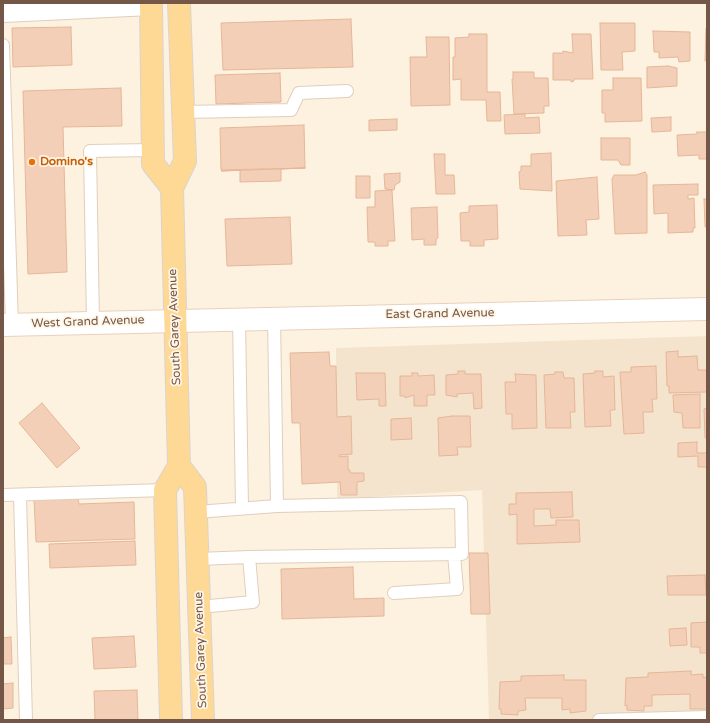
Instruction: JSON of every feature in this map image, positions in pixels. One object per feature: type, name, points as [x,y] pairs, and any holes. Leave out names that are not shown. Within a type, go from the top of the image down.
[{"type":"main road","points":[[151,3],[153,164],[172,188]]},
{"type":"main road","name":"South Garey Avenue","points":[[179,3],[185,161],[172,188],[174,319],[179,466],[195,487],[203,720]]},
{"type":"main road","points":[[171,720],[166,490],[179,466]]},
{"type":"street","points":[[3,11],[151,3]]},
{"type":"street","name":"East Grand Avenue","points":[[174,319],[707,309]]},
{"type":"street","name":"West Grand Avenue","points":[[7,325],[174,319]]},
{"type":"lane","points":[[3,45],[7,325]]},
{"type":"lane","points":[[183,112],[291,110],[299,93],[347,91]]},
{"type":"lane","points":[[93,322],[90,151],[153,150]]},
{"type":"lane","points":[[274,317],[277,506]]},
{"type":"lane","points":[[238,318],[242,508]]},
{"type":"lane","points":[[3,496],[166,490]]},
{"type":"lane","points":[[20,495],[26,720]]},
{"type":"lane","points":[[196,512],[277,506],[461,502],[462,554],[198,559]]},
{"type":"lane","points":[[394,592],[457,590],[454,554]]},
{"type":"lane","points":[[199,607],[253,602],[249,557]]},
{"type":"lane","points":[[599,720],[707,717]]},
{"type":"shaded area","points":[[707,336],[707,720],[489,720],[482,490],[337,499],[336,348]]},
{"type":"building","points":[[351,19],[353,67],[223,70],[221,23]]},
{"type":"building","points":[[600,23],[635,23],[635,51],[622,52],[623,70],[601,70]]},
{"type":"building","points":[[71,27],[72,65],[13,67],[12,28]]},
{"type":"building","points":[[706,29],[707,61],[705,61]]},
{"type":"building","points":[[653,31],[690,32],[690,61],[679,62],[678,57],[659,58],[659,52],[654,52]]},
{"type":"building","points":[[469,34],[487,34],[487,92],[500,92],[501,121],[487,121],[486,100],[461,100],[461,79],[453,80],[455,38],[469,37]]},
{"type":"building","points":[[572,34],[591,34],[593,79],[574,79],[574,81],[571,82],[571,80],[553,80],[553,53],[563,53],[563,51],[573,53]]},
{"type":"building","points":[[426,37],[449,37],[450,105],[411,106],[410,57],[427,57]]},
{"type":"building","points":[[668,66],[677,68],[677,86],[647,88],[647,67]]},
{"type":"building","points":[[513,72],[534,72],[534,78],[548,78],[549,106],[544,106],[544,113],[514,114]]},
{"type":"building","points":[[280,73],[281,102],[216,104],[215,75]]},
{"type":"building","points":[[613,78],[641,78],[642,121],[605,122],[605,113],[602,113],[602,90],[613,90]]},
{"type":"building","points":[[121,88],[122,126],[63,127],[67,272],[28,274],[23,91]]},
{"type":"building","points":[[525,114],[525,118],[539,117],[540,133],[505,134],[504,115]]},
{"type":"building","points":[[671,117],[671,131],[652,132],[651,118]]},
{"type":"building","points":[[397,119],[397,130],[369,131],[369,120]]},
{"type":"building","points":[[304,125],[305,168],[221,170],[220,128]]},
{"type":"building","points":[[697,132],[707,132],[707,159],[699,159],[699,155],[678,156],[677,135],[697,134]]},
{"type":"building","points":[[601,138],[630,138],[630,165],[621,165],[618,160],[601,160]]},
{"type":"building","points":[[551,153],[552,191],[520,189],[519,172],[521,171],[521,166],[531,166],[531,154]]},
{"type":"building","points":[[434,154],[445,154],[445,175],[454,175],[455,194],[436,194]]},
{"type":"building","points":[[305,168],[281,169],[281,181],[240,182],[240,170]]},
{"type":"building","points":[[645,172],[647,175],[647,233],[615,234],[612,179],[614,175],[636,175]]},
{"type":"building","points":[[400,173],[400,182],[395,185],[394,190],[385,189],[384,174]]},
{"type":"building","points":[[356,176],[370,176],[370,198],[356,198]]},
{"type":"building","points":[[597,177],[599,219],[586,220],[587,235],[558,236],[556,181]]},
{"type":"building","points":[[698,184],[698,195],[688,195],[688,199],[694,198],[695,228],[693,228],[693,232],[668,233],[668,213],[654,214],[653,185]]},
{"type":"building","points":[[392,190],[395,241],[388,241],[388,246],[375,246],[375,242],[368,242],[367,207],[375,207],[375,191]]},
{"type":"building","points":[[704,199],[707,199],[707,227],[705,227]]},
{"type":"building","points":[[497,205],[498,239],[484,240],[484,246],[470,246],[470,241],[461,241],[460,213],[469,212],[469,206]]},
{"type":"building","points":[[437,207],[438,238],[436,239],[436,245],[424,245],[424,239],[412,240],[411,208]]},
{"type":"building","points":[[290,217],[292,264],[227,266],[225,219]]},
{"type":"building","points":[[678,351],[678,357],[697,356],[698,370],[707,370],[707,392],[669,393],[669,386],[667,386],[666,352]]},
{"type":"building","points":[[329,352],[330,366],[336,366],[337,417],[351,416],[352,454],[339,455],[339,457],[348,456],[348,470],[350,470],[350,473],[364,473],[364,481],[357,482],[357,495],[341,495],[340,482],[302,484],[300,423],[292,423],[290,353]]},
{"type":"building","points":[[656,366],[657,399],[652,399],[653,412],[643,412],[644,433],[624,434],[620,372],[631,372],[631,367]]},
{"type":"building","points":[[458,371],[465,371],[465,374],[481,374],[482,408],[474,409],[473,393],[457,394],[457,397],[446,395],[446,375],[458,374]]},
{"type":"building","points":[[595,371],[603,371],[603,377],[614,376],[615,410],[610,410],[611,426],[585,427],[583,374],[595,373]]},
{"type":"building","points":[[555,372],[563,372],[564,378],[574,378],[575,412],[570,412],[571,428],[546,428],[544,375],[555,374]]},
{"type":"building","points":[[356,373],[385,373],[386,406],[379,406],[379,399],[357,400]]},
{"type":"building","points":[[412,373],[418,373],[418,376],[434,375],[435,395],[427,395],[427,406],[414,406],[414,395],[405,398],[405,396],[400,396],[400,376],[412,376]]},
{"type":"building","points":[[515,374],[536,375],[537,428],[512,429],[512,414],[506,414],[505,382],[516,382]]},
{"type":"building","points":[[700,394],[700,428],[683,428],[682,413],[674,412],[673,395]]},
{"type":"building","points":[[42,403],[80,448],[57,468],[19,423]]},
{"type":"building","points":[[707,408],[707,438],[705,438],[704,409]]},
{"type":"building","points":[[470,416],[471,447],[457,447],[458,455],[439,456],[438,418]]},
{"type":"building","points":[[411,418],[412,439],[391,440],[391,419]]},
{"type":"building","points":[[697,442],[697,453],[707,453],[707,467],[698,467],[698,456],[678,457],[678,443]]},
{"type":"building","points":[[572,492],[573,517],[551,518],[550,509],[534,509],[534,526],[556,525],[556,520],[579,520],[580,542],[517,544],[517,514],[509,515],[509,504],[516,504],[516,493]]},
{"type":"building","points":[[78,498],[79,504],[134,502],[135,539],[36,542],[34,499]]},
{"type":"building","points":[[135,541],[136,565],[50,568],[49,544]]},
{"type":"building","points":[[469,553],[488,553],[490,614],[471,614]]},
{"type":"building","points":[[353,567],[354,599],[384,598],[384,616],[282,619],[281,569]]},
{"type":"building","points":[[705,575],[706,595],[668,595],[667,576]]},
{"type":"building","points":[[707,622],[707,653],[700,653],[700,647],[691,647],[691,623]]},
{"type":"building","points":[[686,628],[687,645],[670,646],[669,629]]},
{"type":"building","points":[[134,636],[136,667],[94,669],[92,638]]},
{"type":"building","points":[[11,637],[12,664],[3,664],[3,638]]},
{"type":"building","points":[[691,671],[691,675],[703,674],[703,678],[707,677],[707,709],[690,709],[690,694],[652,695],[652,706],[644,706],[644,711],[627,710],[627,705],[625,706],[626,678],[648,677],[648,673]]},
{"type":"building","points":[[564,675],[564,680],[586,680],[586,711],[570,713],[570,709],[562,710],[562,698],[525,698],[526,710],[518,711],[518,715],[501,714],[501,709],[499,709],[500,682],[521,681],[521,676]]},
{"type":"building","points":[[13,683],[13,708],[3,709],[3,684]]},
{"type":"building","points":[[137,690],[138,720],[95,720],[94,691]]},
{"type":"place","name":"Domino's","points":[[32,162]]}]
